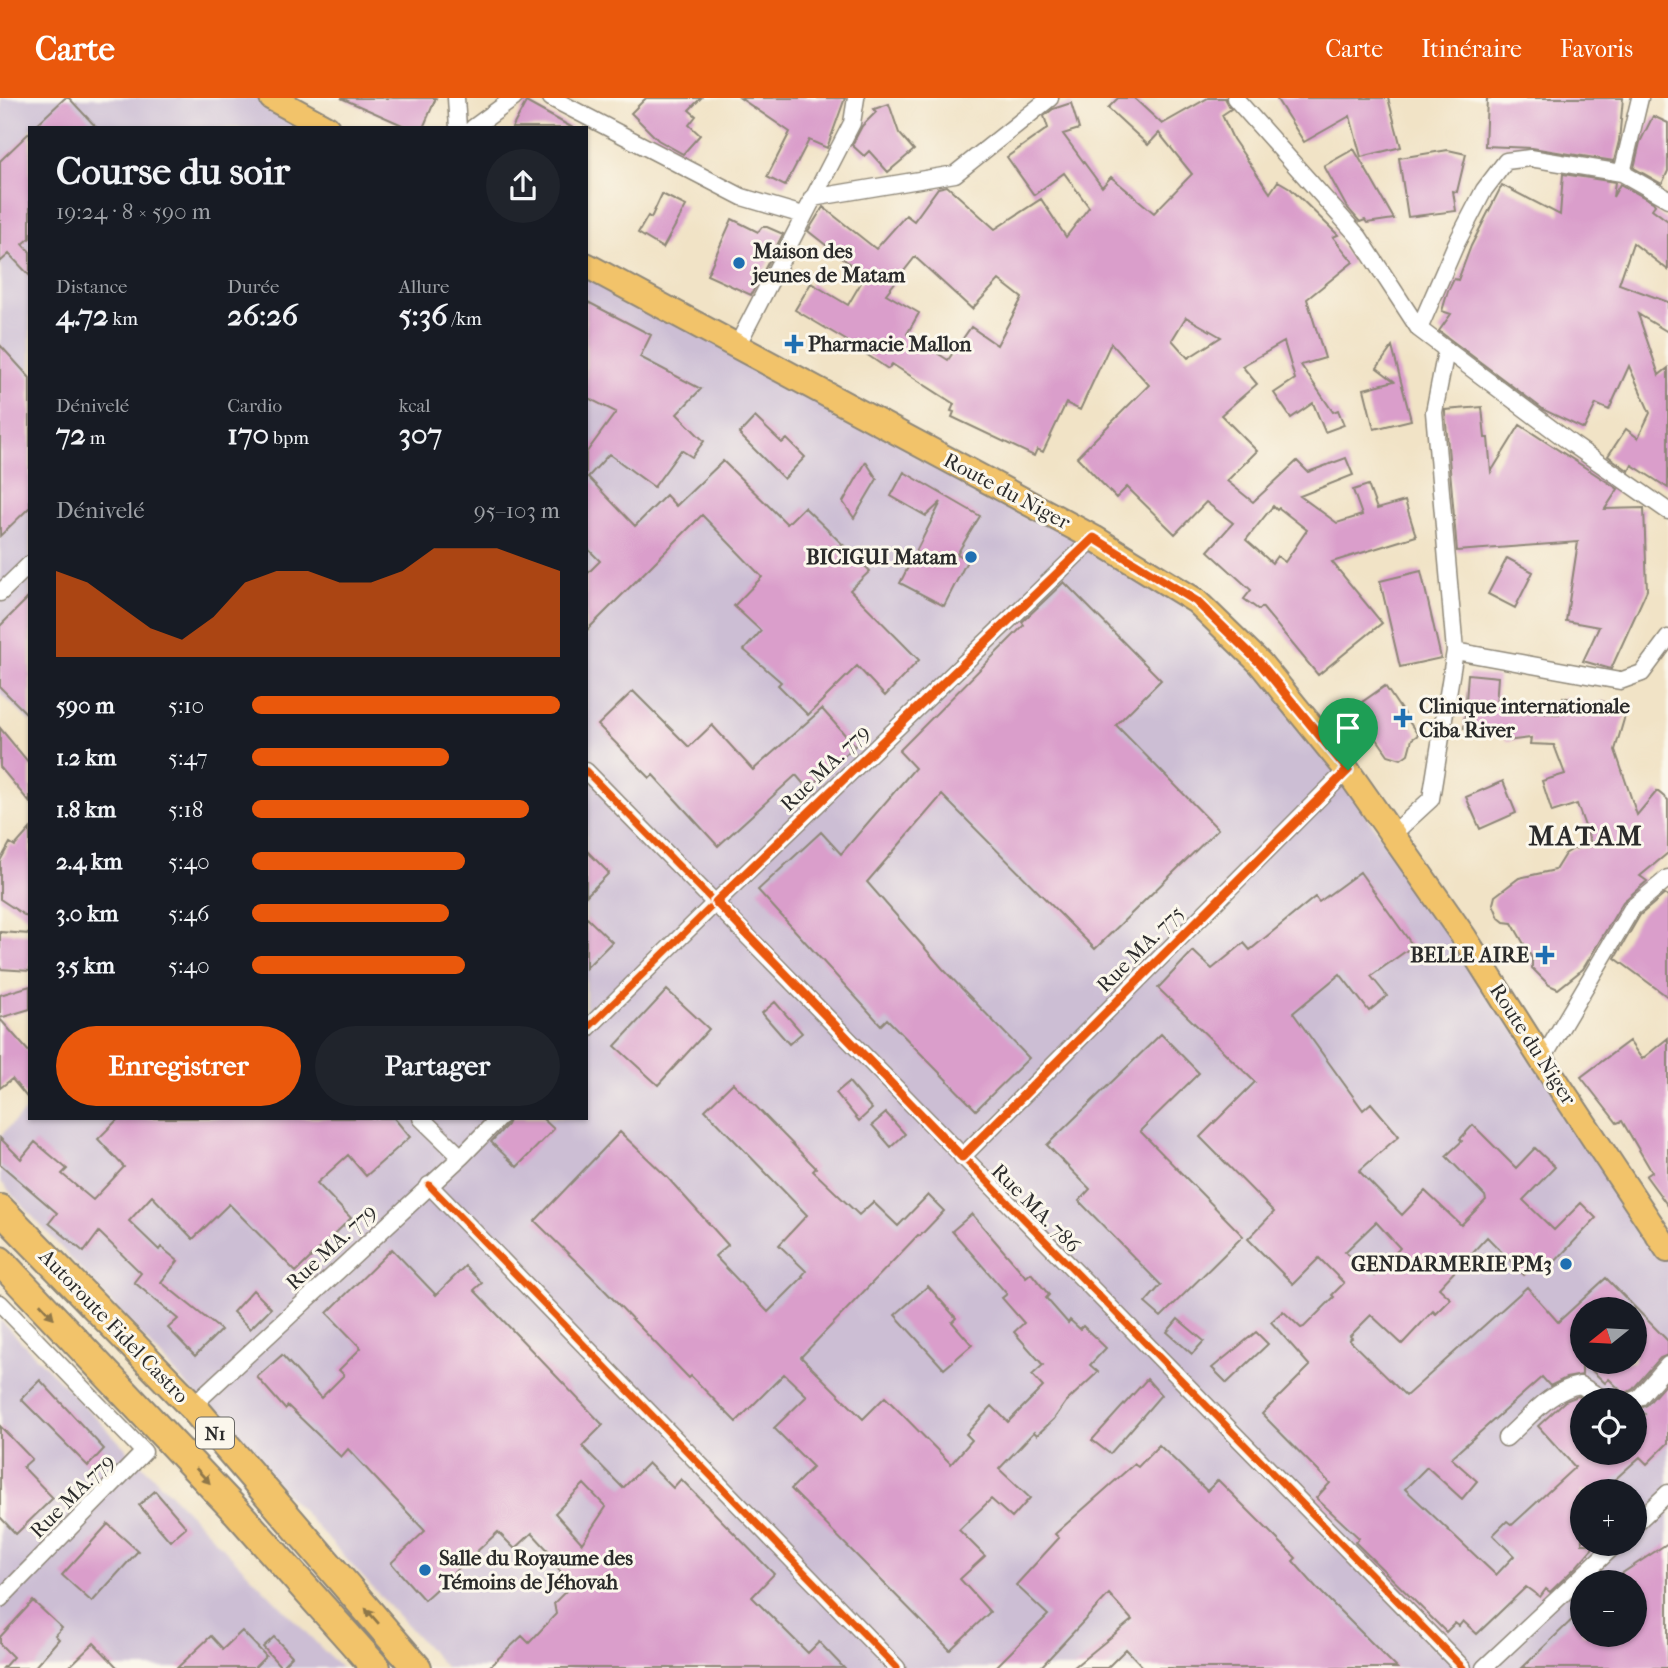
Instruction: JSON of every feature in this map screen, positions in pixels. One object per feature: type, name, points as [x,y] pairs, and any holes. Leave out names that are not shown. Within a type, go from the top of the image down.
[{"type":"highway","name":"Autoroute Fidel Castro","points":[[0,1209],[192,1406],[416,1668]]},
{"type":"highway","name":"Autoroute Fidel Castro","points":[[0,1261],[238,1513],[376,1668]]},
{"type":"main road","points":[[272,98],[323,126]]},
{"type":"main road","name":"Route du Niger","points":[[588,266],[738,344],[1094,538],[1196,601],[1260,663],[1348,770],[1464,937],[1668,1250]]},
{"type":"street","points":[[456,98],[457,126]]},
{"type":"street","points":[[476,126],[514,98]]},
{"type":"street","points":[[551,98],[741,197],[803,215]]},
{"type":"street","points":[[738,344],[852,124],[856,98]]},
{"type":"street","points":[[812,198],[955,174],[1050,98]]},
{"type":"street","points":[[1235,98],[1359,237],[1419,329],[1668,511]]},
{"type":"street","points":[[1622,173],[1640,98]]},
{"type":"street","points":[[1419,329],[1456,244],[1484,190],[1506,161],[1530,158],[1622,173],[1668,199]]},
{"type":"street","points":[[1393,834],[1431,799],[1455,651],[1434,412],[1446,351]]},
{"type":"street","name":"Rue MA. 779","points":[[588,1028],[1094,538]]},
{"type":"street","points":[[0,593],[28,566]]},
{"type":"street","points":[[1455,651],[1620,681],[1642,673],[1668,638]]},
{"type":"street","name":"Rue MA. 775","points":[[962,1157],[1348,770]]},
{"type":"street","name":"Rue MA. 786","points":[[588,773],[1463,1668]]},
{"type":"street","points":[[1542,1060],[1632,908],[1668,878]]},
{"type":"street","points":[[423,1120],[461,1157]]},
{"type":"street","name":"Rue MA. 779","points":[[192,1406],[461,1157],[497,1120]]},
{"type":"street","points":[[429,1185],[897,1668]]},
{"type":"street","name":"Rue MA.779","points":[[0,1303],[144,1452],[0,1599]]},
{"type":"street","points":[[1647,1389],[1668,1364]]},
{"type":"street","points":[[1506,1438],[1557,1391],[1580,1385],[1585,1388]]},
{"type":"street","points":[[1647,1513],[1668,1493]]},
{"type":"street","points":[[1484,1668],[1603,1556]]},
{"type":"shaded area","points":[[1,98],[264,98],[321,126],[28,126],[28,720],[0,693]]},
{"type":"shaded area","points":[[588,264],[1094,538],[1260,663],[1668,1250],[1668,1668],[446,1668],[0,1181],[0,1136],[28,1108],[28,1120],[588,1120]]},
{"type":"shaded area","points":[[0,1320],[341,1668],[0,1668]]},
{"type":"building","points":[[65,98],[69,98],[95,126],[35,126]]},
{"type":"building","points":[[341,98],[436,98],[424,126],[404,126]]},
{"type":"building","points":[[646,98],[701,98],[689,110],[696,116],[689,125],[700,135],[683,154],[658,140],[631,113]]},
{"type":"building","points":[[740,98],[845,98],[827,148],[809,140],[785,186],[767,177],[790,132]]},
{"type":"building","points":[[1118,98],[1134,98],[1162,124],[1208,98],[1225,98],[1231,109],[1222,115],[1233,139],[1270,193],[1278,181],[1290,188],[1338,235],[1333,237],[1353,262],[1307,299],[1325,358],[1301,365],[1333,412],[1338,410],[1344,425],[1325,432],[1313,403],[1291,418],[1274,393],[1295,379],[1284,342],[1242,366],[1257,384],[1221,415],[1257,451],[1227,481],[1253,502],[1297,461],[1308,472],[1346,458],[1353,475],[1300,496],[1337,523],[1362,515],[1353,490],[1368,485],[1377,509],[1405,501],[1416,536],[1332,562],[1382,623],[1318,675],[1262,607],[1259,610],[1244,599],[1251,590],[1208,551],[1233,523],[1206,502],[1175,534],[1127,487],[1116,498],[1077,457],[1149,385],[1111,343],[1080,410],[1066,403],[1043,452],[1037,449],[1034,456],[952,417],[954,404],[892,364],[888,369],[795,310],[811,283],[848,305],[865,276],[808,231],[823,207],[876,249],[906,215],[914,221],[938,188],[947,186],[995,229],[1041,199],[1066,237],[1089,207],[1064,173],[1034,195],[1007,157],[1048,128],[1044,116],[1053,109],[1071,103],[1079,129],[1063,134],[1102,187],[1111,177],[1154,213],[1192,174],[1159,133],[1148,145],[1108,108]],"holes":[[[915,257],[972,309],[999,280],[1022,298],[997,345],[971,327],[948,360],[907,334],[919,313],[886,294]],[[1186,317],[1221,337],[1188,358],[1172,340]],[[1273,506],[1307,530],[1285,562],[1277,556],[1272,563],[1246,540]]]},
{"type":"building","points":[[1276,98],[1388,98],[1401,147],[1361,157],[1350,116],[1304,142]]},
{"type":"building","points":[[1487,98],[1623,98],[1619,141],[1614,161],[1532,148],[1485,146]]},
{"type":"building","points":[[526,102],[569,126],[513,126]]},
{"type":"building","points":[[889,104],[899,133],[914,150],[888,172],[869,151],[864,156],[852,145],[862,126],[876,112],[874,109]]},
{"type":"building","points":[[1653,116],[1668,123],[1668,171],[1662,184],[1634,168],[1640,142]]},
{"type":"building","points":[[28,134],[28,240],[23,244],[28,250],[28,274],[9,254],[0,262],[0,161]]},
{"type":"building","points":[[1354,149],[1394,219],[1360,222],[1346,206],[1324,166]]},
{"type":"building","points":[[1448,150],[1466,154],[1457,192],[1453,191],[1456,211],[1408,217],[1399,158]]},
{"type":"building","points":[[1563,174],[1615,182],[1613,197],[1620,184],[1653,202],[1655,205],[1652,209],[1668,221],[1668,270],[1633,243],[1619,284],[1668,302],[1668,332],[1638,314],[1659,375],[1668,368],[1668,488],[1632,465],[1629,471],[1608,456],[1626,429],[1638,438],[1650,413],[1629,366],[1609,410],[1596,404],[1584,429],[1544,410],[1439,331],[1451,314],[1442,311],[1448,291],[1454,279],[1458,280],[1471,246],[1502,185],[1560,215]]},
{"type":"building","points":[[662,194],[686,206],[663,248],[638,233],[648,216],[651,218]]},
{"type":"building","points":[[732,219],[758,232],[762,227],[767,227],[783,234],[751,295],[707,275]]},
{"type":"building","points":[[588,302],[651,335],[640,357],[701,389],[677,414],[704,441],[692,457],[681,450],[654,487],[609,454],[588,477],[588,450],[616,412],[588,398]]},
{"type":"building","points":[[0,345],[28,376],[28,509],[0,536]]},
{"type":"building","points":[[1392,347],[1411,420],[1374,429],[1364,389],[1394,381],[1377,368]]},
{"type":"building","points":[[1482,407],[1491,472],[1520,425],[1618,489],[1605,509],[1644,508],[1647,590],[1611,669],[1583,661],[1599,627],[1566,621],[1578,542],[1457,551],[1445,410]]},
{"type":"building","points":[[755,417],[782,443],[787,439],[805,457],[784,479],[739,434]]},
{"type":"building","points":[[723,461],[787,524],[804,507],[870,571],[850,590],[919,660],[885,696],[857,666],[808,715],[778,685],[781,682],[744,650],[761,631],[734,606],[762,577],[702,515],[588,629],[588,573],[600,561],[588,549],[588,477],[635,526],[666,495],[676,506]]},
{"type":"building","points":[[866,462],[877,479],[854,518],[843,502]]},
{"type":"building","points":[[904,472],[980,516],[957,554],[968,559],[944,606],[900,583],[941,502],[926,516],[891,496]]},
{"type":"building","points":[[1507,558],[1533,572],[1515,608],[1488,594]]},
{"type":"building","points":[[1421,571],[1441,658],[1400,667],[1380,581]]},
{"type":"building","points":[[1064,582],[1161,680],[1116,725],[1218,829],[1095,949],[942,795],[867,882],[943,969],[1029,1058],[976,1110],[887,1019],[881,1025],[758,890],[821,832],[841,854],[915,768],[899,751],[1024,625],[1022,622]]},
{"type":"building","points":[[28,598],[28,715],[0,687],[0,626]]},
{"type":"building","points":[[1468,674],[1498,677],[1496,705],[1524,702],[1525,712],[1559,714],[1563,697],[1600,706],[1601,701],[1627,709],[1615,750],[1637,815],[1657,791],[1668,800],[1668,853],[1640,876],[1647,881],[1623,902],[1583,969],[1558,989],[1549,985],[1532,968],[1532,958],[1512,923],[1499,918],[1493,904],[1495,896],[1519,878],[1555,870],[1565,854],[1573,849],[1592,846],[1577,804],[1552,812],[1542,781],[1565,774],[1554,745],[1530,744],[1531,738],[1506,741],[1504,731],[1464,728]]},
{"type":"building","points":[[1385,686],[1418,735],[1412,739],[1408,754],[1401,759],[1388,755],[1355,707]]},
{"type":"building","points":[[633,691],[689,747],[712,725],[753,770],[822,709],[855,746],[808,789],[796,775],[718,846],[653,775],[650,778],[598,725]]},
{"type":"building","points":[[0,728],[28,762],[28,801],[0,767]]},
{"type":"building","points":[[1503,781],[1516,813],[1480,829],[1466,797]]},
{"type":"building","points":[[28,831],[28,918],[0,899],[0,861],[10,843],[15,846]]},
{"type":"building","points":[[588,852],[609,873],[588,894]]},
{"type":"building","points":[[1360,872],[1413,946],[1371,976],[1387,996],[1369,1011],[1340,974],[1293,1013],[1363,1110],[1371,1103],[1399,1136],[1359,1171],[1402,1215],[1425,1191],[1461,1225],[1486,1200],[1446,1156],[1462,1141],[1460,1139],[1473,1125],[1516,1168],[1535,1148],[1555,1167],[1523,1200],[1554,1230],[1581,1203],[1596,1218],[1552,1265],[1543,1255],[1524,1275],[1487,1237],[1439,1288],[1451,1299],[1436,1314],[1433,1311],[1402,1344],[1371,1315],[1350,1336],[1352,1338],[1349,1340],[1406,1396],[1527,1287],[1558,1322],[1570,1311],[1570,1374],[1582,1375],[1566,1378],[1550,1386],[1542,1377],[1451,1458],[1477,1481],[1462,1499],[1427,1467],[1405,1489],[1496,1575],[1514,1556],[1493,1535],[1507,1521],[1512,1525],[1575,1467],[1573,1465],[1631,1465],[1615,1479],[1570,1479],[1570,1556],[1586,1556],[1550,1592],[1546,1589],[1540,1597],[1526,1587],[1477,1634],[1463,1621],[1459,1626],[1455,1623],[1446,1632],[1355,1542],[1359,1538],[1316,1498],[1330,1483],[1262,1414],[1310,1366],[1271,1322],[1283,1311],[1301,1328],[1304,1327],[1344,1283],[1319,1258],[1293,1284],[1248,1239],[1274,1212],[1200,1137],[1255,1082],[1158,988],[1193,951],[1212,969],[1244,943],[1250,950],[1315,897],[1319,902]],"holes":[[[1376,1222],[1400,1248],[1374,1276],[1345,1252]]]},
{"type":"building","points":[[1665,894],[1668,897],[1668,997],[1615,958],[1640,915]]},
{"type":"building","points":[[588,919],[612,942],[588,966]]},
{"type":"building","points":[[0,932],[28,934],[28,971],[0,969]]},
{"type":"building","points":[[28,987],[28,1010],[0,1018],[0,995]]},
{"type":"building","points":[[667,990],[709,1029],[658,1085],[615,1046]]},
{"type":"building","points":[[775,1002],[802,1033],[789,1044],[762,1013]]},
{"type":"building","points":[[0,1019],[28,1051],[28,1099],[12,1079],[0,1088]]},
{"type":"building","points":[[1161,1034],[1199,1073],[1140,1131],[1243,1236],[1161,1317],[1145,1303],[1161,1285],[1079,1201],[1090,1189],[1047,1145]]},
{"type":"building","points":[[1668,1038],[1668,1206],[1646,1176],[1652,1172],[1622,1121],[1617,1123],[1581,1077],[1629,1041],[1642,1059]]},
{"type":"building","points":[[849,1082],[872,1109],[859,1121],[836,1093]]},
{"type":"building","points":[[733,1083],[816,1168],[813,1171],[859,1215],[873,1202],[898,1226],[928,1195],[944,1211],[801,1357],[863,1419],[885,1397],[951,1464],[972,1440],[966,1434],[992,1406],[1008,1422],[1043,1387],[1032,1375],[1043,1365],[1014,1332],[1024,1323],[1002,1298],[1007,1294],[952,1231],[972,1214],[1026,1277],[1031,1273],[1049,1295],[1046,1298],[1068,1323],[1070,1320],[1080,1329],[1083,1326],[1106,1348],[1090,1365],[1098,1372],[1066,1402],[1054,1419],[1037,1435],[1034,1432],[999,1469],[1030,1498],[1012,1518],[991,1499],[959,1530],[985,1556],[960,1579],[990,1612],[950,1650],[791,1489],[813,1467],[774,1428],[807,1396],[784,1374],[736,1422],[691,1376],[689,1378],[535,1221],[620,1132],[667,1177],[728,1245],[715,1256],[768,1312],[806,1271],[779,1245],[807,1215],[705,1110]]},
{"type":"building","points":[[886,1113],[905,1134],[891,1147],[872,1125]]},
{"type":"building","points":[[117,1120],[396,1120],[410,1137],[366,1176],[348,1155],[317,1183],[351,1218],[296,1272],[229,1204],[193,1239],[152,1196],[129,1221],[159,1250],[161,1247],[178,1261],[161,1282],[221,1330],[195,1356],[168,1328],[178,1319],[134,1282],[141,1273],[99,1232],[84,1252],[49,1223],[57,1213],[0,1164],[0,1138],[21,1159],[35,1142],[67,1169],[62,1174],[93,1200],[124,1167],[98,1139]]},
{"type":"building","points":[[509,1120],[544,1120],[554,1129],[517,1167],[491,1142]]},
{"type":"building","points":[[392,1249],[436,1295],[465,1266],[482,1283],[474,1290],[603,1425],[582,1446],[623,1488],[648,1463],[673,1488],[681,1479],[774,1574],[752,1597],[808,1653],[819,1642],[844,1668],[488,1668],[522,1636],[529,1643],[556,1614],[554,1603],[573,1584],[552,1563],[556,1559],[532,1533],[515,1549],[498,1532],[424,1600],[391,1563],[425,1531],[348,1449],[341,1457],[288,1406],[285,1409],[257,1377],[282,1355],[321,1398],[344,1375],[339,1370],[361,1348],[327,1313]],"holes":[[[584,1484],[606,1507],[582,1543],[555,1513]]]},
{"type":"building","points":[[1606,1278],[1625,1297],[1585,1297]]},
{"type":"building","points":[[928,1286],[956,1318],[952,1322],[972,1345],[944,1369],[895,1315]]},
{"type":"building","points":[[253,1290],[271,1308],[250,1329],[233,1312]]},
{"type":"building","points":[[1178,1319],[1204,1341],[1192,1354],[1167,1332]]},
{"type":"building","points":[[1647,1320],[1668,1341],[1668,1355],[1660,1358],[1647,1373]]},
{"type":"building","points":[[1256,1332],[1268,1344],[1227,1383],[1212,1368]]},
{"type":"building","points":[[1596,1374],[1646,1374],[1634,1388],[1618,1388],[1609,1379],[1605,1383]]},
{"type":"building","points":[[1147,1379],[1161,1395],[1110,1454],[1092,1440]]},
{"type":"building","points":[[40,1380],[104,1449],[88,1466],[21,1399]]},
{"type":"building","points":[[1668,1381],[1668,1443],[1647,1464],[1647,1405]]},
{"type":"building","points":[[1570,1399],[1570,1461],[1538,1426]]},
{"type":"building","points":[[0,1426],[32,1459],[23,1467],[53,1498],[16,1534],[0,1517]]},
{"type":"building","points":[[1159,1445],[1207,1491],[1218,1480],[1296,1558],[1293,1561],[1316,1587],[1397,1668],[1144,1668],[1126,1649],[1107,1668],[1073,1668],[1132,1620],[1109,1594],[1040,1668],[995,1668],[1048,1615],[1016,1585],[1059,1538],[1055,1534],[1134,1464],[1138,1467]]},
{"type":"building","points":[[155,1491],[186,1527],[170,1541],[139,1505]]},
{"type":"building","points":[[108,1524],[138,1551],[92,1602],[62,1575]]},
{"type":"building","points":[[1668,1543],[1668,1668],[1522,1668],[1570,1622],[1570,1647],[1647,1647],[1647,1570],[1627,1570]]},
{"type":"building","points":[[33,1601],[62,1628],[55,1635],[59,1639],[34,1668],[3,1668],[13,1657],[0,1644],[0,1637]]},
{"type":"building","points":[[242,1631],[266,1656],[254,1668],[177,1668],[211,1636],[223,1649]]},
{"type":"building","points":[[274,1637],[292,1656],[281,1667],[263,1647]]},
{"type":"building","points":[[94,1643],[118,1668],[68,1668]]},
{"type":"cycle path","points":[[588,1028],[1094,538]]},
{"type":"cycle path","points":[[588,773],[1463,1668]]},
{"type":"cycle path","points":[[429,1185],[897,1668]]},
{"type":"place","name":"Maison des jeunes de Matam","points":[[739,263]]},
{"type":"place","name":"Pharmacie Mallon","points":[[794,344]]},
{"type":"place","name":"BICIGUI Matam","points":[[971,557]]},
{"type":"place","name":"Clinique internationale Ciba River","points":[[1403,718]]},
{"type":"place","name":"BELLE AIRE","points":[[1545,955]]},
{"type":"place","name":"GENDARMERIE PM3","points":[[1566,1264]]},
{"type":"place","name":"Salle du Royaume des Témoins de Jéhovah","points":[[425,1570]]},
{"type":"district","name":"MATAM","points":[[1586,835]]},
{"type":"route","points":[[1094,538],[1196,601],[1260,663],[1348,770],[962,1157],[716,902],[1094,538]]}]
